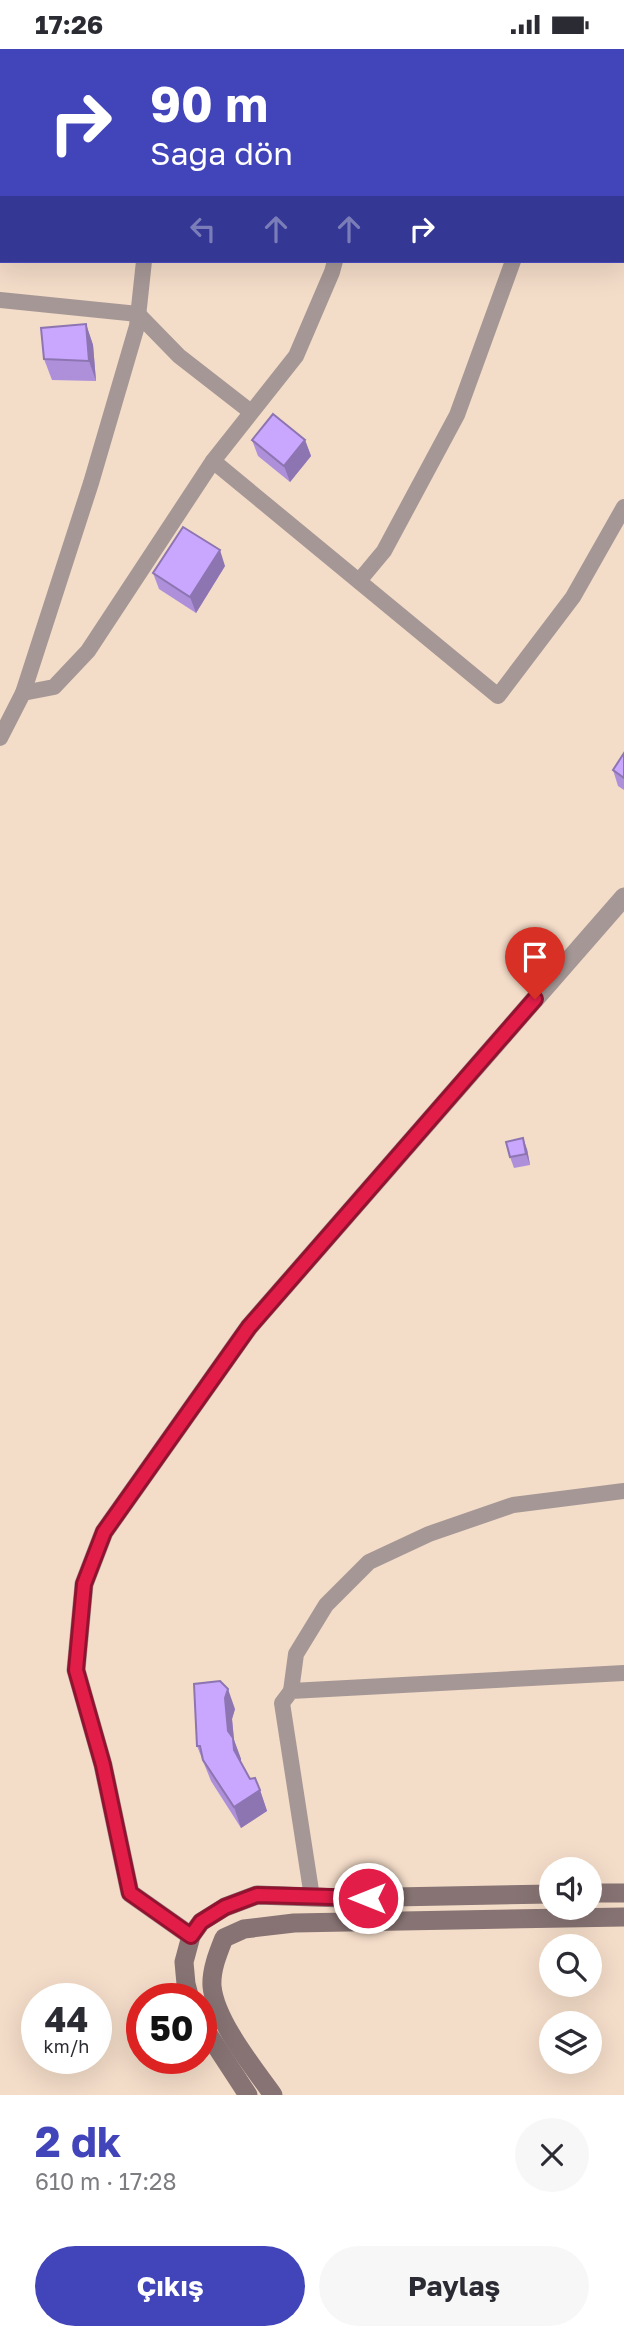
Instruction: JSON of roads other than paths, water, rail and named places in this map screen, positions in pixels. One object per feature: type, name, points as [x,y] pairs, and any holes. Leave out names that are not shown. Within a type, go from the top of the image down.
[{"type":"main road","points":[[602,1893],[624,1893]]},
{"type":"main road","points":[[186,1983],[184,1962],[191,1936],[201,1922],[225,1907],[257,1895],[312,1897],[539,1894]]},
{"type":"main road","points":[[274,2095],[241,2050],[215,2003],[212,1983],[224,1938],[244,1929],[294,1923],[624,1917]]},
{"type":"main road","points":[[217,2048],[248,2095]]},
{"type":"street","points":[[0,738],[23,693],[91,482],[137,326],[144,263]]},
{"type":"street","points":[[23,693],[54,687],[88,651],[213,461],[296,356],[334,263]]},
{"type":"street","points":[[359,581],[384,551],[457,415],[512,263]]},
{"type":"street","points":[[0,300],[138,314],[179,356],[251,412]]},
{"type":"street","points":[[213,461],[498,696],[573,597],[624,507]]},
{"type":"street","points":[[191,1936],[130,1893],[103,1765],[76,1670],[84,1584],[104,1532],[249,1327],[624,897]]},
{"type":"street","points":[[312,1897],[282,1703],[291,1691],[296,1654],[326,1605],[369,1562],[429,1534],[513,1505],[624,1491]]},
{"type":"street","points":[[291,1691],[624,1673]]}]
